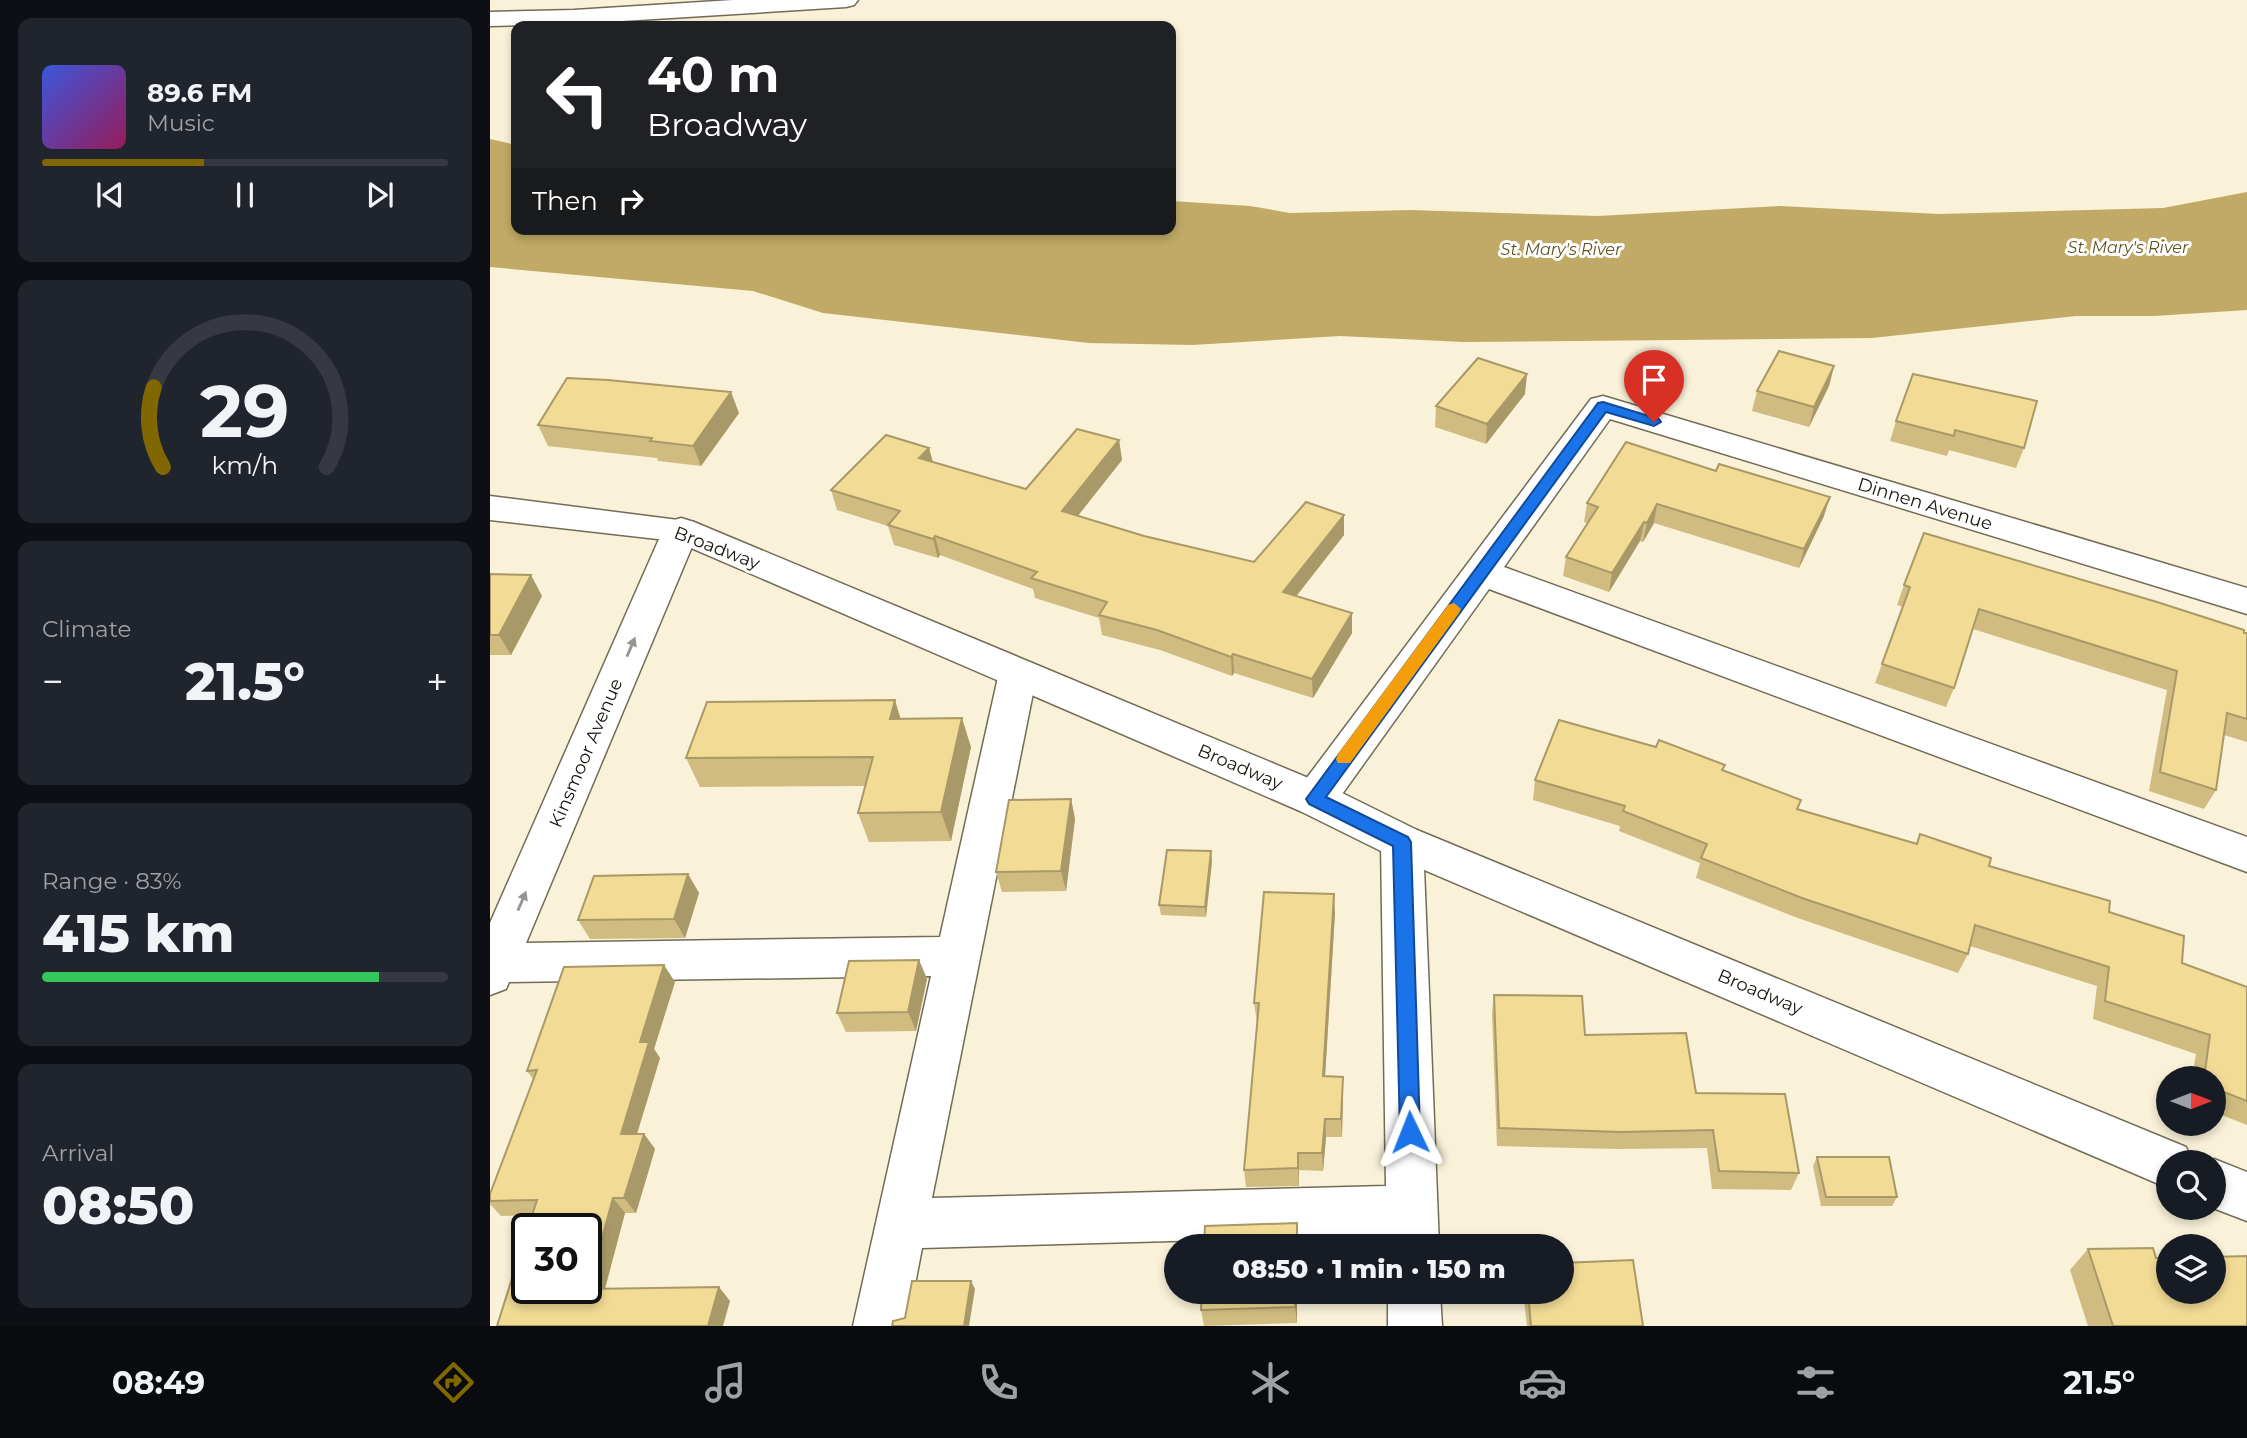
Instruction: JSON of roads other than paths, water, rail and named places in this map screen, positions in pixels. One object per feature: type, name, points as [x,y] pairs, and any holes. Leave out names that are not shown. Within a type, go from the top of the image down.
[{"type":"street","points":[[490,19],[587,17],[846,0]]},
{"type":"street","name":"Dinnen Avenue","points":[[1481,572],[1603,406],[2247,601]]},
{"type":"street","name":"Broadway","points":[[490,508],[681,530],[1315,799],[1402,842],[2156,1159]]},
{"type":"street","name":"Kinsmoor Avenue","points":[[493,969],[681,530]]},
{"type":"street","points":[[1315,799],[1481,572],[2247,855]]},
{"type":"street","points":[[880,1326],[1018,673]]},
{"type":"street","points":[[901,1224],[1412,1228],[1402,842]]},
{"type":"street","points":[[493,969],[957,956]]},
{"type":"street","points":[[2226,1188],[2247,1196]]},
{"type":"street","points":[[1414,1304],[1415,1326]]},
{"type":"water","name":"St. Mary's River","points":[[490,139],[511,144],[511,235],[1176,235],[1176,201],[1250,206],[1290,213],[1410,210],[1598,216],[1780,206],[1939,214],[2163,208],[2247,192],[2247,310],[2154,316],[2076,316],[1872,338],[1463,342],[1340,336],[1192,345],[1089,343],[823,313],[753,291],[490,267]]}]
